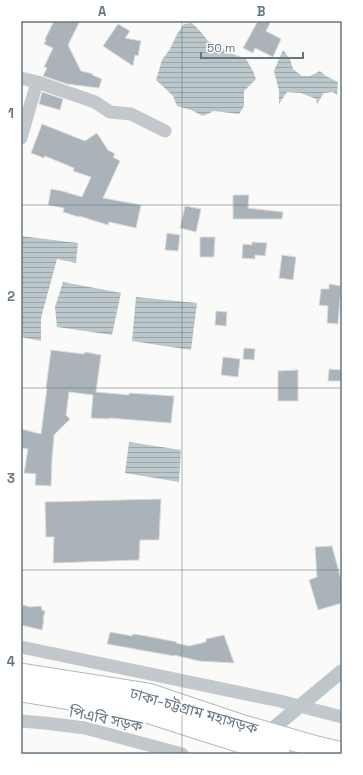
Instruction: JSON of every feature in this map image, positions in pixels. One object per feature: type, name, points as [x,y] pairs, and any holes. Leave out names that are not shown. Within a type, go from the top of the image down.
[{"type":"highway","name":"ঢাকা-চট্টগ্রাম মহাসড়ক","points":[[21,674],[148,694],[240,724],[342,753]]},
{"type":"highway","name":"ঢাকা-চট্টগ্রাম মহাসড়ক","points":[[21,691],[144,711],[206,732],[273,752]]},
{"type":"street","points":[[21,78],[95,102],[110,112],[131,114],[165,131]]},
{"type":"street","points":[[21,138],[37,82]]},
{"type":"street","points":[[21,647],[280,701],[342,717]]},
{"type":"street","name":"পিএবি সড়ক","points":[[21,721],[85,728],[177,752]]},
{"type":"shaded area","points":[[192,23],[208,41],[246,59],[253,71],[256,79],[244,91],[244,106],[239,114],[214,111],[203,116],[191,110],[177,106],[173,96],[156,80],[162,60],[170,49],[177,34],[184,24]]},
{"type":"shaded area","points":[[283,50],[290,59],[293,69],[302,76],[310,76],[320,71],[338,82],[337,95],[333,92],[324,93],[317,104],[316,99],[301,93],[287,92],[279,104],[279,91],[274,71]]},
{"type":"shaded area","points":[[21,236],[78,243],[76,263],[57,259],[41,318],[41,341],[21,337]]},
{"type":"shaded area","points":[[63,282],[121,293],[112,335],[57,327],[55,307]]},
{"type":"shaded area","points":[[136,297],[197,303],[191,350],[132,341]]},
{"type":"shaded area","points":[[129,442],[181,450],[179,482],[125,473]]},
{"type":"building","points":[[54,21],[80,21],[68,45],[81,71],[93,74],[92,75],[102,79],[99,88],[67,84],[43,76],[47,68],[44,67],[53,48],[44,44],[45,39]]},
{"type":"building","points":[[258,21],[271,21],[266,31],[281,39],[273,57],[255,48],[253,53],[243,48]]},
{"type":"building","points":[[118,24],[130,31],[125,38],[141,41],[138,56],[135,55],[133,66],[103,46]]},
{"type":"building","points":[[42,92],[63,99],[60,110],[39,104]]},
{"type":"building","points":[[42,124],[85,141],[97,133],[108,150],[115,154],[113,157],[120,161],[103,198],[141,205],[136,228],[109,222],[108,225],[63,212],[64,208],[48,205],[51,189],[82,197],[91,177],[73,171],[74,168],[45,156],[44,158],[31,153]]},
{"type":"building","points":[[233,195],[249,195],[248,208],[283,212],[282,219],[233,219]]},
{"type":"building","points":[[185,206],[201,209],[196,232],[180,228]]},
{"type":"building","points":[[167,233],[180,235],[178,251],[165,250]]},
{"type":"building","points":[[200,237],[215,237],[214,257],[200,257]]},
{"type":"building","points":[[252,242],[267,243],[265,256],[255,255],[255,259],[242,258],[243,244],[252,245]]},
{"type":"building","points":[[282,255],[296,257],[293,280],[279,278]]},
{"type":"building","points":[[329,284],[341,286],[338,324],[327,323],[328,306],[319,305],[321,289],[329,289]]},
{"type":"building","points":[[216,311],[227,312],[226,326],[215,325]]},
{"type":"building","points":[[244,348],[255,349],[254,360],[243,359]]},
{"type":"building","points":[[51,350],[84,354],[85,352],[101,355],[96,392],[129,395],[129,393],[174,396],[171,423],[91,418],[93,395],[69,392],[66,415],[70,419],[54,435],[51,486],[35,485],[36,474],[24,473],[28,449],[21,448],[21,429],[41,434]]},
{"type":"building","points":[[223,357],[240,359],[238,377],[221,375]]},
{"type":"building","points":[[329,369],[342,370],[342,381],[328,381]]},
{"type":"building","points":[[298,370],[298,401],[278,401],[278,371]]},
{"type":"building","points":[[161,499],[159,540],[140,540],[139,560],[53,563],[54,537],[46,537],[45,502]]},
{"type":"building","points":[[332,546],[342,583],[342,603],[318,610],[309,580],[317,577],[315,547]]},
{"type":"building","points":[[23,605],[30,607],[41,606],[42,610],[45,611],[42,630],[21,625]]},
{"type":"building","points":[[110,632],[132,636],[133,634],[146,636],[189,646],[206,642],[206,639],[224,635],[234,663],[199,661],[174,655],[107,644]]},
{"type":"waterway","points":[[242,754],[342,671]]}]
